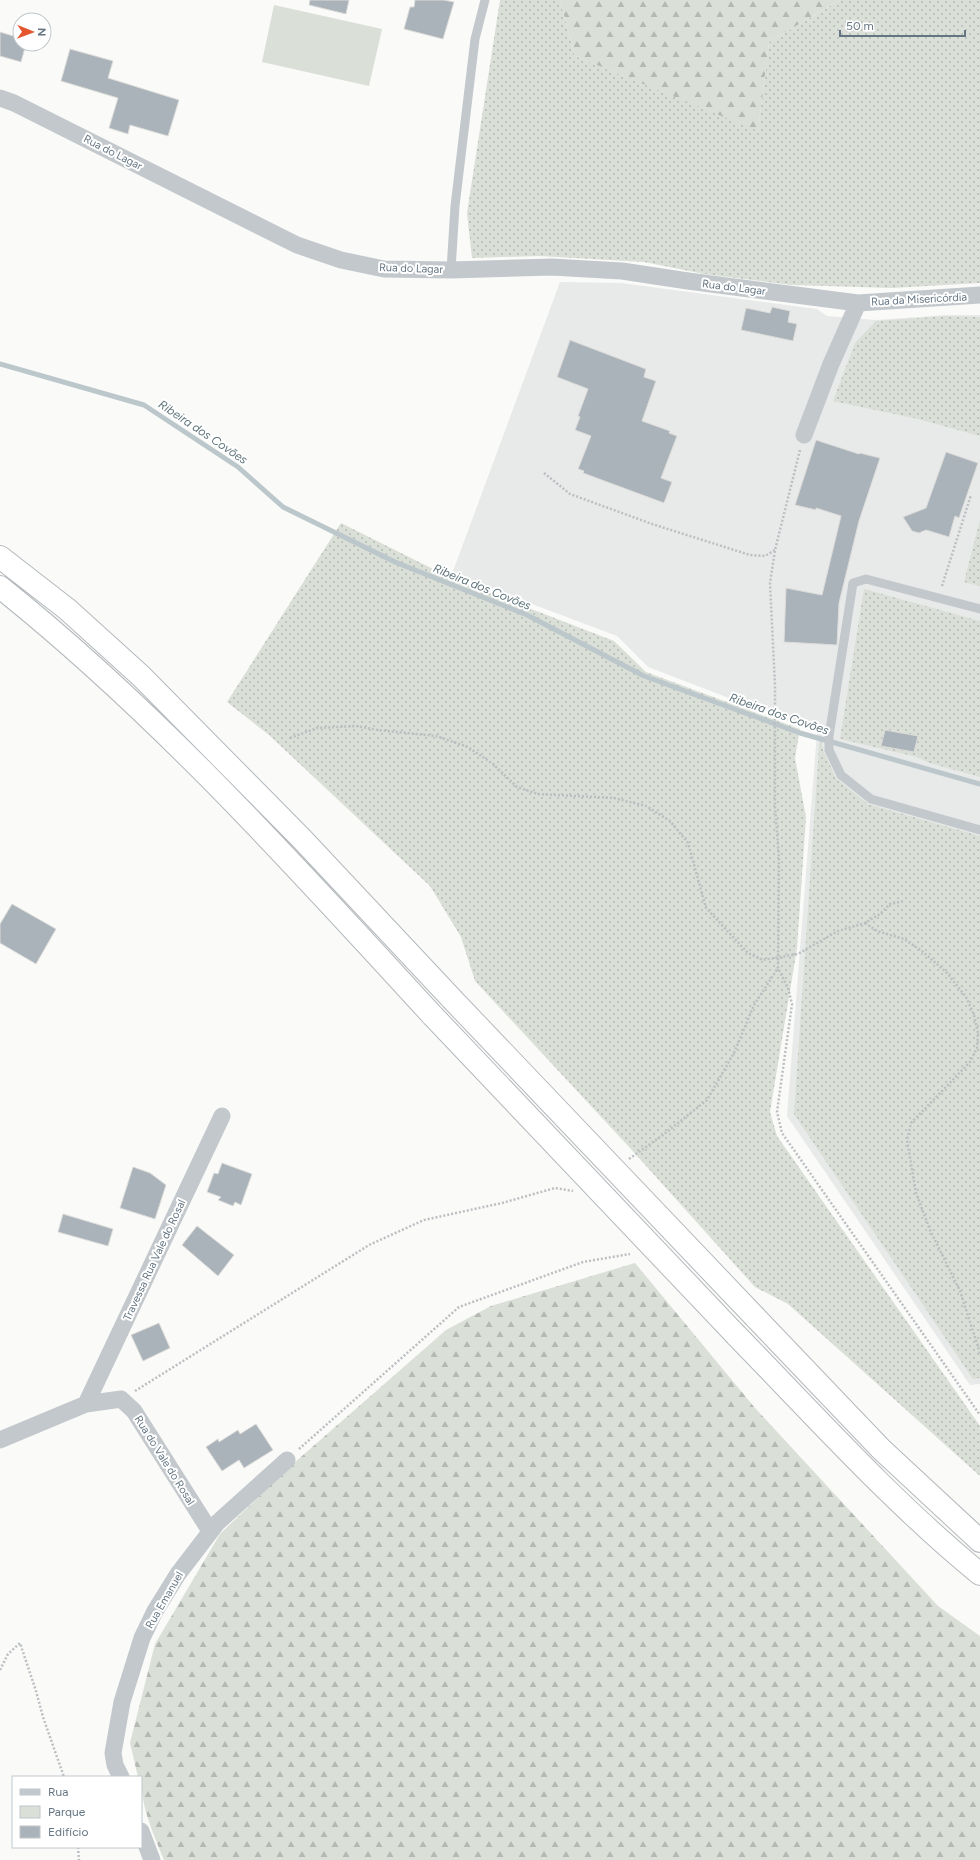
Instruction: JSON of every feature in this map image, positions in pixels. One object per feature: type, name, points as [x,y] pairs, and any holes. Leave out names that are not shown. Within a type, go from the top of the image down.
[{"type":"highway","points":[[0,557],[67,609],[141,676],[302,839],[881,1450],[980,1541]]},
{"type":"highway","points":[[0,587],[46,624],[129,698],[287,858],[433,1016],[864,1467],[949,1548],[980,1574]]},
{"type":"street","name":"Rua do Lagar","points":[[0,98],[14,102],[297,244],[341,260],[384,269],[451,270],[552,267],[622,271],[858,303]]},
{"type":"street","name":"Rua da Misericórdia","points":[[858,303],[980,295]]},
{"type":"street","points":[[804,435],[831,364],[858,303]]},
{"type":"street","name":"Travessa Rua Vale do Rosal","points":[[86,1404],[222,1116]]},
{"type":"street","points":[[0,1440],[86,1404],[121,1400]]},
{"type":"street","name":"Rua do Vale do Rosal","points":[[121,1400],[134,1410],[210,1531]]},
{"type":"street","name":"Rua Emanuel","points":[[120,1776],[114,1759],[114,1742],[122,1702],[142,1638],[155,1611],[178,1574],[210,1531],[286,1460]]},
{"type":"street","points":[[142,1833],[152,1860]]},
{"type":"lane","points":[[451,270],[455,206],[475,39],[485,0]]},
{"type":"lane","points":[[980,609],[866,579],[853,583],[828,736],[829,750],[841,775],[871,799],[980,830]]},
{"type":"path","points":[[804,435],[775,550],[770,584],[775,686],[775,807],[779,858],[778,968],[788,988],[792,1004],[776,1112],[782,1133],[980,1415]]},
{"type":"path","points":[[544,474],[570,494],[652,524],[750,555],[765,556],[775,550]]},
{"type":"path","points":[[938,598],[971,495]]},
{"type":"path","points":[[290,738],[317,728],[356,726],[378,730],[436,736],[468,747],[493,764],[517,787],[538,794],[614,798],[646,806],[670,821],[688,843],[706,908],[748,953],[763,960],[798,954],[838,931],[865,924],[880,914],[890,904],[904,901]]},
{"type":"path","points":[[865,924],[877,931],[904,939],[922,951],[947,973],[966,997],[974,1016],[978,1033],[977,1048],[970,1062],[911,1123],[907,1140],[916,1193],[930,1230],[960,1291],[980,1353]]},
{"type":"path","points":[[625,1162],[663,1135],[707,1100],[734,1052],[754,1005],[778,968]]},
{"type":"path","points":[[121,1400],[369,1245],[424,1220],[502,1203],[555,1188],[574,1192]]},
{"type":"path","points":[[286,1460],[459,1307],[583,1262],[630,1254]]},
{"type":"path","points":[[0,1670],[8,1654],[20,1642],[43,1717],[64,1776]]},
{"type":"path","points":[[78,1848],[79,1860]]},
{"type":"shaded area","points":[[560,282],[621,283],[817,309],[827,316],[876,320],[946,315],[980,315],[980,1384],[970,1385],[787,1116],[817,732],[648,667],[617,636],[452,574]]},
{"type":"green space","points":[[500,0],[560,0],[575,56],[758,130],[769,42],[840,0],[980,0],[980,283],[892,288],[792,285],[704,274],[644,262],[539,256],[472,258],[467,213]]},
{"type":"green space","points":[[560,0],[840,0],[769,42],[758,131],[575,56]]},
{"type":"green space","points":[[274,5],[382,29],[369,86],[262,62]]},
{"type":"green space","points":[[946,316],[980,317],[980,436],[918,419],[833,401],[855,343],[876,321]]},
{"type":"green space","points":[[980,520],[980,586],[964,582]]},
{"type":"green space","points":[[341,523],[451,578],[614,641],[646,672],[800,729],[795,758],[806,817],[797,948],[770,1112],[777,1136],[980,1426],[980,1476],[788,1304],[755,1287],[630,1148],[475,981],[461,937],[430,886],[269,735],[227,702]]},
{"type":"green space","points":[[864,589],[980,621],[980,777],[930,763],[917,757],[840,739]]},
{"type":"green space","points":[[820,733],[823,750],[836,778],[868,804],[980,836],[980,1378],[973,1379],[794,1114]]},
{"type":"green space","points":[[635,1263],[755,1408],[938,1606],[980,1636],[980,1860],[164,1860],[145,1809],[142,1776],[138,1776],[130,1743],[155,1644],[220,1534],[294,1463],[446,1330],[491,1306]]},
{"type":"building","points":[[310,0],[349,0],[346,14],[309,5]]},
{"type":"building","points":[[415,0],[444,0],[454,2],[443,39],[404,29],[410,7],[414,7]]},
{"type":"building","points":[[0,32],[12,36],[12,52],[24,52],[21,62],[0,56]]},
{"type":"building","points":[[70,49],[113,61],[108,78],[179,100],[168,136],[130,125],[128,134],[109,128],[118,98],[61,81]]},
{"type":"building","points":[[772,307],[790,311],[788,322],[797,324],[793,341],[741,330],[746,308],[770,313]]},
{"type":"building","points":[[570,340],[646,369],[644,377],[656,381],[642,421],[670,431],[669,433],[677,436],[661,478],[672,482],[664,503],[583,473],[584,471],[578,469],[591,436],[575,430],[580,417],[578,416],[588,389],[557,377]]},
{"type":"building","points":[[816,440],[859,454],[880,458],[859,521],[839,603],[837,645],[784,642],[786,588],[822,595],[841,516],[816,508],[816,510],[795,505]]},
{"type":"building","points":[[946,452],[978,463],[959,518],[955,516],[949,537],[926,530],[919,533],[912,531],[903,517],[926,508]]},
{"type":"building","points":[[885,730],[918,736],[914,752],[881,746]]},
{"type":"building","points":[[12,904],[56,929],[36,964],[0,943],[0,924]]},
{"type":"building","points":[[222,1163],[252,1174],[241,1205],[235,1202],[233,1206],[218,1200],[221,1197],[207,1192],[214,1173],[218,1174]]},
{"type":"building","points":[[133,1167],[150,1173],[166,1185],[155,1219],[120,1208]]},
{"type":"building","points":[[63,1214],[113,1229],[108,1246],[58,1232]]},
{"type":"building","points":[[197,1226],[234,1255],[218,1276],[182,1245]]},
{"type":"building","points":[[159,1323],[170,1348],[143,1361],[131,1335]]},
{"type":"building","points":[[256,1424],[273,1450],[244,1468],[239,1460],[222,1471],[206,1447],[218,1439],[219,1442],[238,1430],[240,1434]]},
{"type":"waterway","name":"Ribeira dos Covões","points":[[0,364],[144,405],[238,467],[283,507],[395,562],[527,615],[644,676],[800,733],[980,784]]}]
